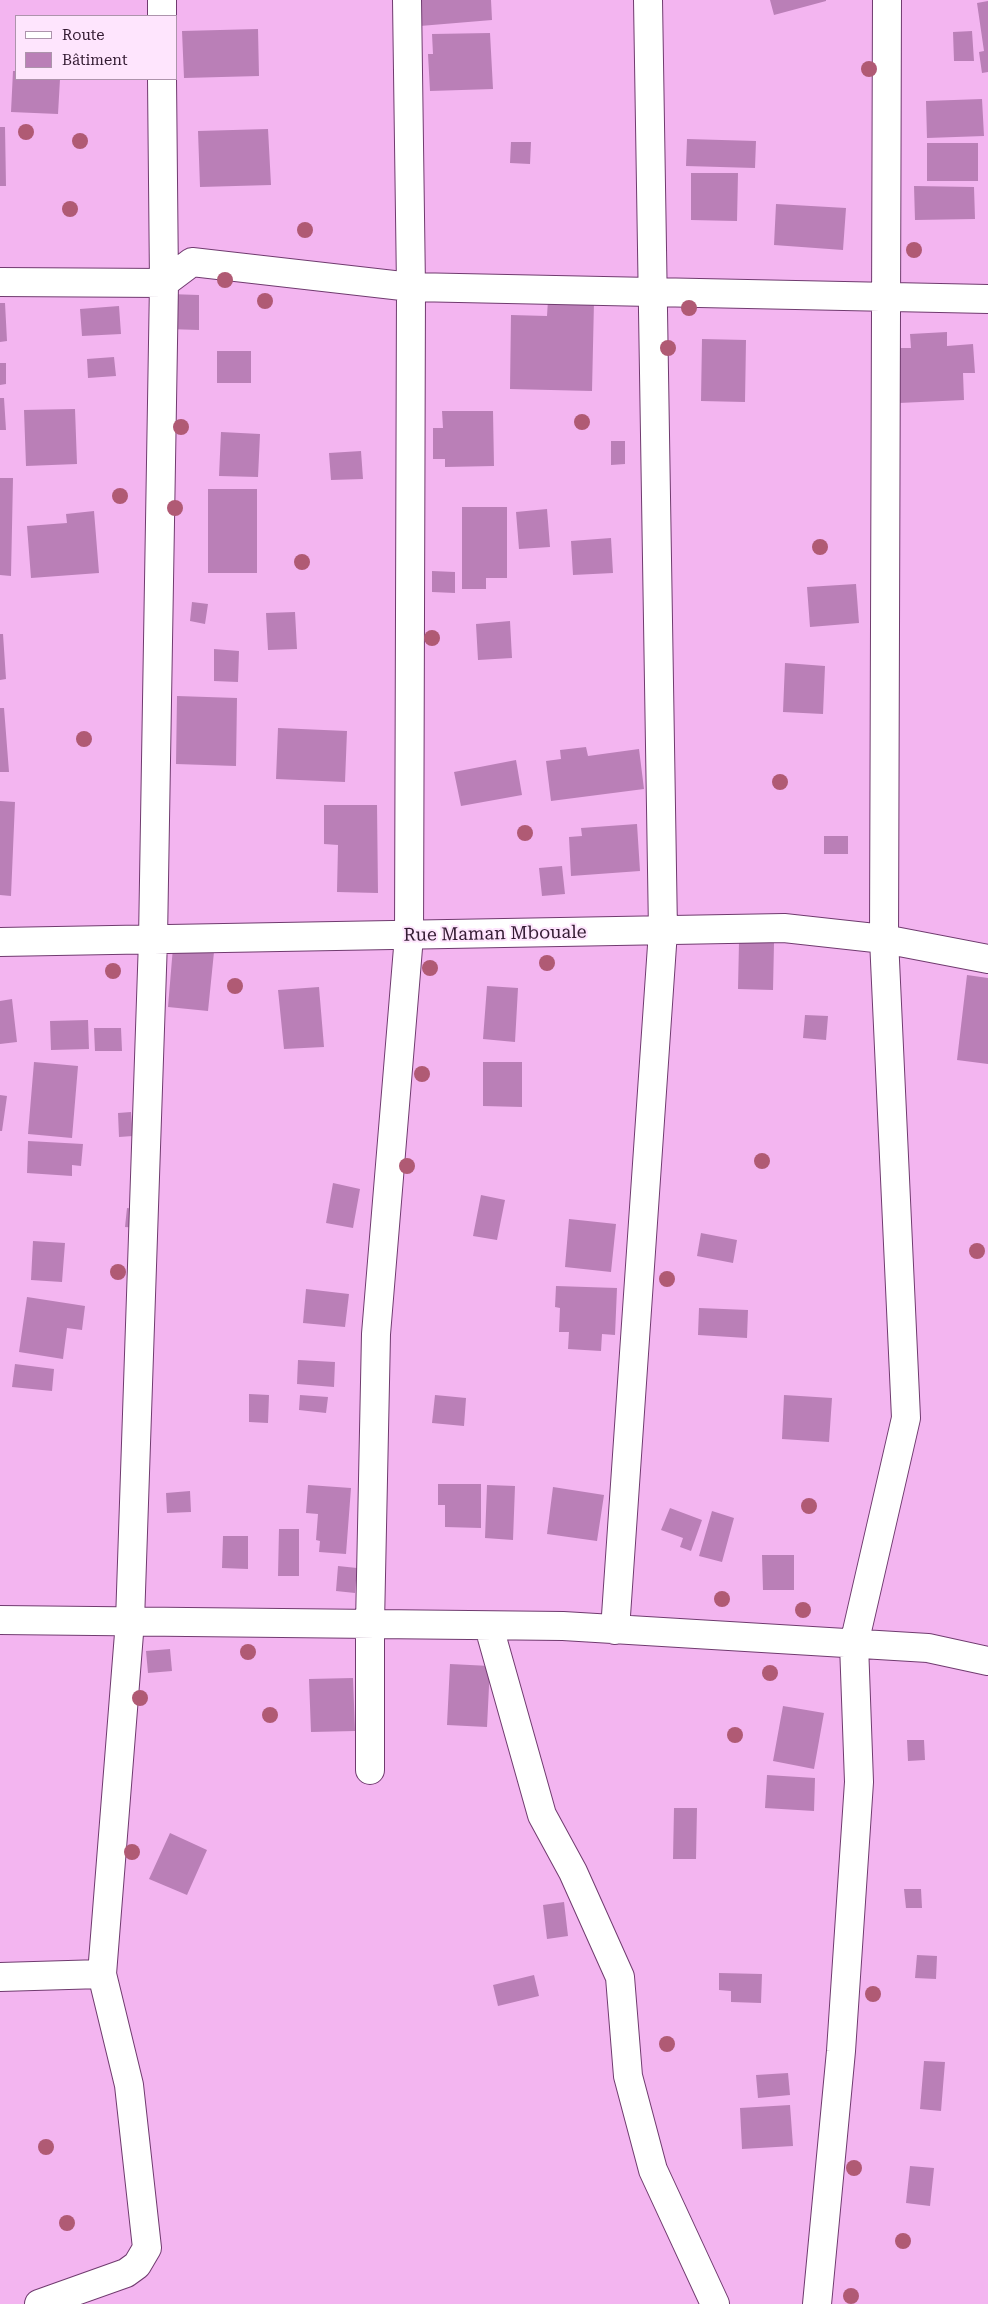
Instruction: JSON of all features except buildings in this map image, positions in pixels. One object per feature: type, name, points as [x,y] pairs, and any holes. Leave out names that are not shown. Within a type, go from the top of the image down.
[{"type":"street","points":[[162,0],[162,15]]},
{"type":"street","points":[[370,1770],[370,1624],[376,1334],[409,936],[411,288],[407,0]]},
{"type":"street","points":[[615,1630],[663,931],[648,0]]},
{"type":"street","points":[[818,2304],[841,2051],[859,1782],[854,1644],[906,1418],[884,939],[887,0]]},
{"type":"street","points":[[39,2304],[126,2273],[137,2265],[147,2248],[128,2085],[102,1974],[130,1621],[153,940],[164,283],[162,80]]},
{"type":"street","points":[[0,282],[164,283],[192,262],[411,288],[988,299]]},
{"type":"street","name":"Rue Maman Mbouale","points":[[0,942],[784,928],[884,939],[988,959]]},
{"type":"street","points":[[0,1620],[489,1627],[564,1626],[928,1648],[988,1661]]},
{"type":"street","points":[[489,1627],[542,1815],[572,1872],[620,1977],[628,2076],[653,2170],[715,2304]]},
{"type":"street","points":[[0,1977],[102,1974]]}]
